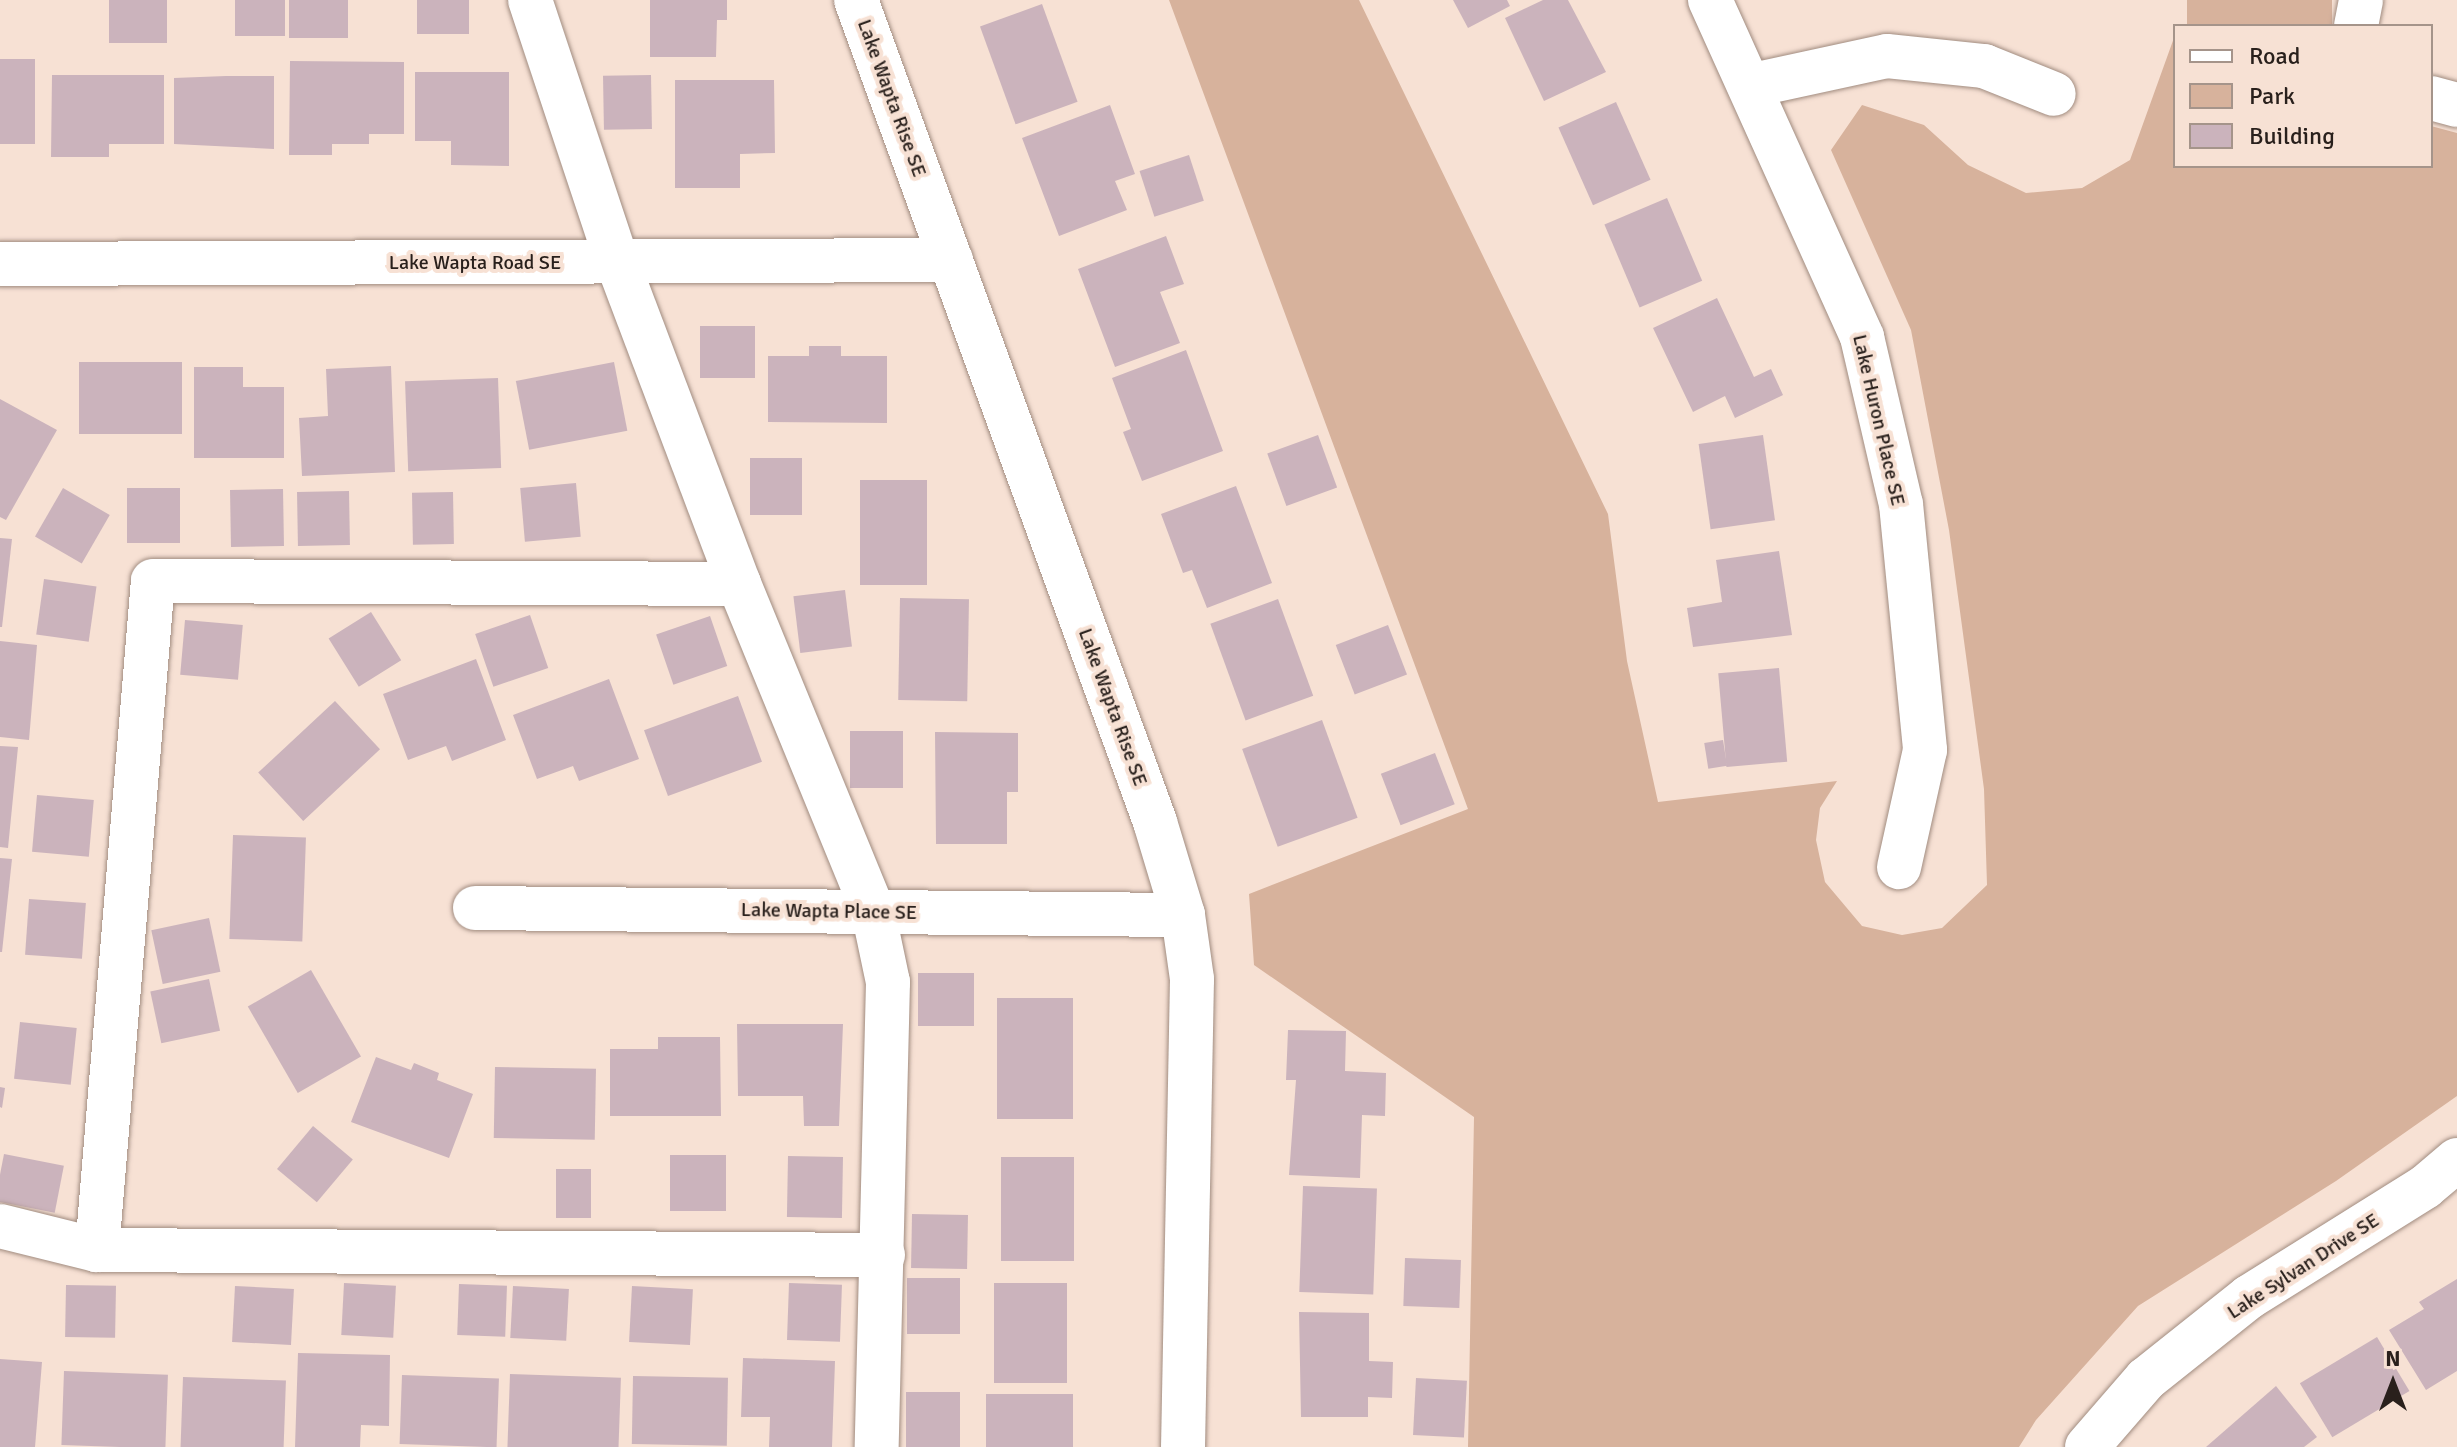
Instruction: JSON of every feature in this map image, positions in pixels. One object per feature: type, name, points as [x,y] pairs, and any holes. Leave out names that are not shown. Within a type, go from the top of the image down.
[{"type":"street","points":[[530,0],[617,261],[739,584],[873,911],[888,982],[877,1447]]},
{"type":"street","name":"Lake Wapta Rise SE","points":[[856,0],[1155,822],[1183,915],[1192,979],[1183,1447]]},
{"type":"street","name":"Lake Huron Place SE","points":[[1710,0],[1753,85],[1862,337],[1901,504],[1925,750],[1899,867]]},
{"type":"street","points":[[2356,24],[2361,0]]},
{"type":"street","points":[[1753,85],[1887,56],[1984,66],[2054,94]]},
{"type":"street","points":[[2433,99],[2457,105]]},
{"type":"street","name":"Lake Wapta Road SE","points":[[0,264],[951,260]]},
{"type":"street","points":[[97,1250],[153,581],[739,584]]},
{"type":"street","name":"Lake Wapta Place SE","points":[[475,908],[1183,915]]},
{"type":"street","name":"Lake Sylvan Drive SE","points":[[2087,1447],[2146,1379],[2249,1297],[2425,1187],[2457,1160]]},
{"type":"street","points":[[0,1226],[97,1250],[883,1255]]},
{"type":"green space","points":[[1169,0],[1359,0],[1608,514],[1627,661],[1658,802],[1837,781],[1820,808],[1816,840],[1825,882],[1862,926],[1902,935],[1942,928],[1987,885],[1984,789],[1949,530],[1911,330],[1831,150],[1862,105],[1924,125],[1968,165],[2026,193],[2082,188],[2130,160],[2173,41],[2173,168],[2433,168],[2433,127],[2457,133],[2457,1096],[2336,1181],[2138,1306],[2036,1420],[2019,1447],[1468,1447],[1474,1117],[1254,965],[1249,894],[1468,809]]},
{"type":"green space","points":[[2187,0],[2332,0],[2332,24],[2187,24]]},
{"type":"building","points":[[109,0],[167,0],[167,43],[109,43]]},
{"type":"building","points":[[235,0],[285,0],[285,36],[235,36]]},
{"type":"building","points":[[289,0],[348,0],[348,38],[289,38]]},
{"type":"building","points":[[417,0],[469,0],[469,34],[417,34]]},
{"type":"building","points":[[650,0],[727,0],[727,20],[717,20],[716,57],[650,57]]},
{"type":"building","points":[[1453,0],[1507,0],[1510,6],[1468,28]]},
{"type":"building","points":[[1543,0],[1568,0],[1606,72],[1544,101],[1505,18]]},
{"type":"building","points":[[1042,4],[1078,102],[1016,124],[980,27]]},
{"type":"building","points":[[0,59],[35,59],[35,144],[0,144]]},
{"type":"building","points":[[290,61],[404,62],[404,134],[369,134],[369,144],[332,144],[332,155],[289,155]]},
{"type":"building","points":[[415,72],[509,72],[509,166],[451,165],[451,141],[415,141]]},
{"type":"building","points":[[52,75],[164,75],[164,144],[109,144],[109,157],[51,157]]},
{"type":"building","points":[[651,75],[652,129],[604,130],[603,76]]},
{"type":"building","points":[[274,76],[274,149],[174,144],[174,78]]},
{"type":"building","points":[[675,80],[774,80],[775,153],[740,154],[740,188],[675,188]]},
{"type":"building","points":[[1616,102],[1651,180],[1593,205],[1558,128]]},
{"type":"building","points":[[1110,105],[1135,174],[1115,181],[1127,210],[1059,236],[1022,138]]},
{"type":"building","points":[[1189,155],[1204,201],[1154,217],[1140,171]]},
{"type":"building","points":[[1667,198],[1702,281],[1640,307],[1604,225]]},
{"type":"building","points":[[1166,236],[1184,284],[1160,292],[1180,343],[1115,367],[1078,269]]},
{"type":"building","points":[[1717,298],[1754,377],[1771,369],[1783,395],[1735,418],[1725,396],[1693,412],[1653,328]]},
{"type":"building","points":[[700,326],[755,326],[755,378],[700,378]]},
{"type":"building","points":[[809,346],[841,346],[841,356],[887,356],[887,423],[768,422],[768,356],[809,356]]},
{"type":"building","points":[[1186,350],[1223,451],[1142,481],[1123,432],[1131,429],[1112,378]]},
{"type":"building","points":[[79,362],[182,362],[182,434],[79,434]]},
{"type":"building","points":[[614,362],[627,431],[529,450],[516,381]]},
{"type":"building","points":[[391,366],[395,472],[302,476],[299,418],[328,416],[326,369]]},
{"type":"building","points":[[194,367],[243,367],[243,387],[284,387],[284,458],[194,458]]},
{"type":"building","points":[[498,378],[501,468],[408,471],[405,381]]},
{"type":"building","points":[[0,399],[57,430],[6,520],[0,517]]},
{"type":"building","points":[[1318,435],[1337,488],[1286,506],[1267,453]]},
{"type":"building","points":[[1763,435],[1775,520],[1711,529],[1699,444]]},
{"type":"building","points":[[750,458],[802,458],[802,515],[750,515]]},
{"type":"building","points":[[860,480],[927,480],[927,585],[860,585]]},
{"type":"building","points":[[576,483],[581,537],[525,542],[520,488]]},
{"type":"building","points":[[1236,486],[1272,583],[1207,608],[1192,570],[1183,573],[1161,514]]},
{"type":"building","points":[[63,488],[110,515],[82,563],[35,536]]},
{"type":"building","points":[[127,488],[180,488],[180,543],[127,543]]},
{"type":"building","points":[[283,489],[284,546],[231,547],[230,490]]},
{"type":"building","points":[[349,491],[350,545],[298,546],[297,492]]},
{"type":"building","points":[[453,492],[454,544],[413,545],[412,493]]},
{"type":"building","points":[[0,538],[12,539],[2,627],[0,627]]},
{"type":"building","points":[[1779,551],[1792,635],[1693,647],[1687,608],[1722,602],[1716,560]]},
{"type":"building","points":[[44,579],[96,586],[89,642],[36,634]]},
{"type":"building","points":[[845,590],[852,647],[800,653],[793,596]]},
{"type":"building","points":[[900,598],[969,599],[967,701],[898,700]]},
{"type":"building","points":[[1278,599],[1313,696],[1246,720],[1210,624]]},
{"type":"building","points":[[371,612],[401,660],[359,687],[329,638]]},
{"type":"building","points":[[530,615],[548,668],[493,687],[475,634]]},
{"type":"building","points":[[710,616],[727,666],[673,685],[656,635]]},
{"type":"building","points":[[185,620],[243,625],[238,680],[180,675]]},
{"type":"building","points":[[1388,625],[1407,674],[1355,695],[1336,645]]},
{"type":"building","points":[[0,641],[37,645],[29,740],[0,737]]},
{"type":"building","points":[[476,659],[506,740],[452,761],[446,746],[408,760],[383,694]]},
{"type":"building","points":[[1779,668],[1787,762],[1726,767],[1718,673]]},
{"type":"building","points":[[609,679],[639,759],[579,781],[573,766],[537,779],[513,715]]},
{"type":"building","points":[[738,696],[762,762],[668,796],[644,730]]},
{"type":"building","points":[[335,701],[380,749],[303,821],[258,773]]},
{"type":"building","points":[[1322,720],[1358,818],[1278,847],[1242,749]]},
{"type":"building","points":[[850,731],[903,731],[903,788],[850,788]]},
{"type":"building","points":[[935,732],[1018,733],[1018,792],[1007,792],[1007,844],[936,844]]},
{"type":"building","points":[[1723,740],[1727,766],[1708,769],[1704,743]]},
{"type":"building","points":[[0,746],[18,747],[8,848],[0,847]]},
{"type":"building","points":[[1435,753],[1455,804],[1401,825],[1381,774]]},
{"type":"building","points":[[37,795],[94,800],[89,857],[32,852]]},
{"type":"building","points":[[233,835],[306,838],[302,941],[229,939]]},
{"type":"building","points":[[0,858],[12,859],[2,952],[0,952]]},
{"type":"building","points":[[29,899],[86,903],[82,959],[25,955]]},
{"type":"building","points":[[209,918],[220,972],[163,984],[151,930]]},
{"type":"building","points":[[311,970],[361,1057],[298,1093],[248,1007]]},
{"type":"building","points":[[918,973],[974,973],[974,1026],[918,1026]]},
{"type":"building","points":[[209,979],[220,1031],[161,1043],[150,991]]},
{"type":"building","points":[[997,998],[1073,998],[1073,1119],[997,1119]]},
{"type":"building","points":[[20,1022],[77,1028],[71,1085],[14,1079]]},
{"type":"building","points":[[737,1024],[843,1024],[839,1126],[804,1126],[803,1096],[738,1096]]},
{"type":"building","points":[[1288,1030],[1346,1031],[1345,1071],[1386,1073],[1385,1116],[1362,1115],[1360,1178],[1289,1175],[1296,1080],[1286,1080]]},
{"type":"building","points":[[658,1037],[720,1037],[721,1116],[610,1116],[610,1049],[658,1049]]},
{"type":"building","points":[[376,1057],[411,1070],[414,1063],[439,1073],[437,1080],[473,1094],[449,1158],[351,1122]]},
{"type":"building","points":[[495,1067],[596,1069],[595,1140],[494,1138]]},
{"type":"building","points":[[0,1087],[5,1088],[2,1108],[0,1107]]},
{"type":"building","points":[[313,1126],[353,1159],[317,1202],[277,1169]]},
{"type":"building","points":[[4,1154],[64,1166],[55,1213],[0,1202]]},
{"type":"building","points":[[670,1155],[726,1155],[726,1211],[670,1211]]},
{"type":"building","points":[[788,1156],[843,1157],[842,1218],[787,1217]]},
{"type":"building","points":[[1001,1157],[1074,1157],[1074,1261],[1001,1261]]},
{"type":"building","points":[[556,1169],[591,1169],[591,1218],[556,1218]]},
{"type":"building","points":[[1303,1186],[1377,1189],[1373,1295],[1299,1292]]},
{"type":"building","points":[[912,1214],[968,1215],[967,1269],[911,1268]]},
{"type":"building","points":[[1405,1258],[1461,1260],[1459,1308],[1403,1306]]},
{"type":"building","points":[[907,1278],[960,1278],[960,1334],[907,1334]]},
{"type":"building","points":[[2457,1279],[2457,1371],[2426,1390],[2389,1330],[2424,1309],[2419,1302]]},
{"type":"building","points":[[344,1283],[396,1286],[393,1338],[341,1335]]},
{"type":"building","points":[[789,1283],[842,1285],[840,1342],[787,1340]]},
{"type":"building","points":[[994,1283],[1067,1283],[1067,1383],[994,1383]]},
{"type":"building","points":[[459,1284],[507,1286],[505,1337],[457,1335]]},
{"type":"building","points":[[66,1285],[116,1286],[115,1338],[65,1337]]},
{"type":"building","points":[[235,1286],[294,1289],[291,1345],[232,1342]]},
{"type":"building","points":[[513,1286],[569,1289],[566,1341],[510,1338]]},
{"type":"building","points":[[632,1286],[693,1289],[690,1345],[629,1342]]},
{"type":"building","points":[[1299,1312],[1369,1313],[1369,1361],[1393,1362],[1392,1398],[1368,1397],[1368,1417],[1301,1417]]},
{"type":"building","points":[[2377,1337],[2409,1391],[2332,1437],[2300,1383]]},
{"type":"building","points":[[298,1353],[390,1355],[389,1426],[361,1425],[360,1447],[295,1447]]},
{"type":"building","points":[[743,1358],[835,1361],[832,1447],[769,1447],[770,1417],[741,1417]]},
{"type":"building","points":[[0,1359],[42,1362],[35,1447],[0,1447]]},
{"type":"building","points":[[64,1371],[168,1375],[165,1447],[61,1445]]},
{"type":"building","points":[[510,1374],[621,1378],[619,1447],[507,1447]]},
{"type":"building","points":[[402,1375],[499,1378],[497,1447],[400,1444]]},
{"type":"building","points":[[633,1376],[728,1378],[727,1446],[632,1444]]},
{"type":"building","points":[[183,1377],[286,1381],[284,1447],[181,1447]]},
{"type":"building","points":[[1416,1378],[1467,1381],[1464,1438],[1413,1435]]},
{"type":"building","points":[[2276,1386],[2317,1437],[2304,1447],[2206,1447]]},
{"type":"building","points":[[906,1392],[960,1392],[960,1447],[906,1447]]},
{"type":"building","points":[[986,1394],[1073,1394],[1073,1447],[986,1447]]}]
